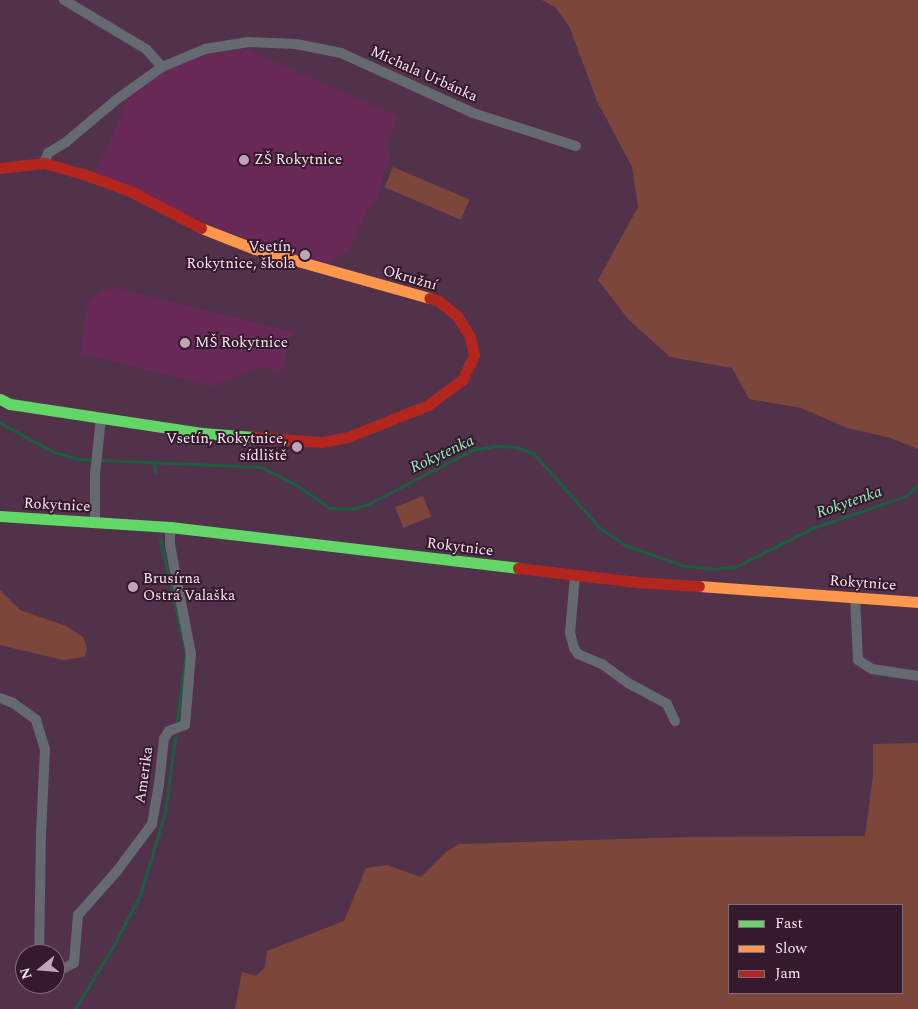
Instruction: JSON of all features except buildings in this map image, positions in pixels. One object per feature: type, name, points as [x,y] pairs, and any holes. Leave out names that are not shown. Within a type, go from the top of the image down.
[{"type":"street","points":[[64,0],[146,49],[162,67]]},
{"type":"street","name":"Michala Urbánka","points":[[44,164],[48,153],[66,142],[116,100],[162,67],[205,49],[252,42],[296,44],[342,53],[473,113],[576,146]]},
{"type":"street","name":"Okružní","points":[[0,168],[44,164],[130,191],[200,227],[255,250],[439,301],[456,315],[470,337],[474,355],[462,380],[428,405],[370,430],[322,442],[202,433],[10,404],[0,399]]},
{"type":"street","points":[[95,522],[95,475],[100,418]]},
{"type":"street","name":"Rokytnice","points":[[0,516],[170,527],[575,575],[918,602]]},
{"type":"street","name":"Amerika","points":[[65,968],[74,963],[78,915],[117,871],[152,824],[164,739],[169,731],[185,725],[191,654],[170,545],[170,527]]},
{"type":"street","points":[[575,575],[570,632],[574,648],[578,654],[602,664],[630,684],[667,704],[675,721]]},
{"type":"street","points":[[855,597],[858,660],[872,670],[918,676]]},
{"type":"street","points":[[0,698],[13,703],[36,720],[45,749],[41,833],[40,944]]},
{"type":"shaded area","points":[[542,0],[918,0],[918,449],[891,438],[847,428],[801,408],[749,399],[732,368],[670,357],[628,319],[598,280],[638,207],[632,167],[597,101],[569,26],[555,7]]},
{"type":"shaded area","name":"ZŠ Rokytnice","points":[[249,48],[258,55],[398,116],[385,149],[391,152],[376,201],[368,207],[349,251],[331,261],[326,270],[93,178],[130,96],[162,67],[202,56]]},
{"type":"shaded area","points":[[393,167],[469,199],[461,220],[384,187]]},
{"type":"shaded area","name":"MŠ Rokytnice","points":[[111,287],[292,332],[281,373],[264,367],[254,369],[213,386],[80,353],[88,301]]},
{"type":"shaded area","points":[[423,496],[431,516],[403,528],[395,507]]},
{"type":"shaded area","points":[[0,590],[20,610],[66,626],[83,637],[87,648],[85,657],[63,660],[0,645]]},
{"type":"shaded area","points":[[918,743],[918,1009],[235,1009],[243,972],[256,976],[265,967],[267,951],[344,921],[366,868],[387,865],[421,877],[446,852],[459,844],[689,837],[865,836],[873,775],[873,744]]},
{"type":"waterway","name":"Rokytenka","points":[[0,423],[54,452],[79,459],[261,467],[298,486],[329,508],[352,509],[368,504],[472,450],[494,446],[517,447],[534,454],[600,528],[625,545],[681,565],[713,569],[737,566],[813,528],[906,496],[918,485]]},
{"type":"waterway","points":[[154,462],[155,472]]},
{"type":"waterway","points":[[160,539],[186,653],[177,720]]},
{"type":"waterway","points":[[75,1009],[116,941],[140,895],[165,812],[175,737]]},
{"type":"traffic: fast","points":[[0,399],[10,404],[202,433],[254,437]]},
{"type":"traffic: fast","points":[[0,516],[170,527],[518,568]]},
{"type":"traffic: slow","points":[[201,228],[255,249],[429,298]]},
{"type":"traffic: slow","points":[[699,586],[918,602]]},
{"type":"traffic: jam","points":[[0,168],[44,163],[86,175],[130,191],[201,228]]},
{"type":"traffic: jam","points":[[254,437],[322,442],[348,437],[428,405],[462,380],[474,355],[470,337],[456,315],[439,301],[429,298]]},
{"type":"traffic: jam","points":[[518,568],[637,582],[699,586]]},
{"type":"place","name":"ZŠ Rokytnice","points":[[244,160]]},
{"type":"place","name":"Vsetín, Rokytnice, škola","points":[[305,255]]},
{"type":"place","name":"MŠ Rokytnice","points":[[185,343]]},
{"type":"place","name":"Vsetín, Rokytnice, sídliště","points":[[297,447]]},
{"type":"place","name":"Brusírna Ostrá Valaška","points":[[133,587]]}]
